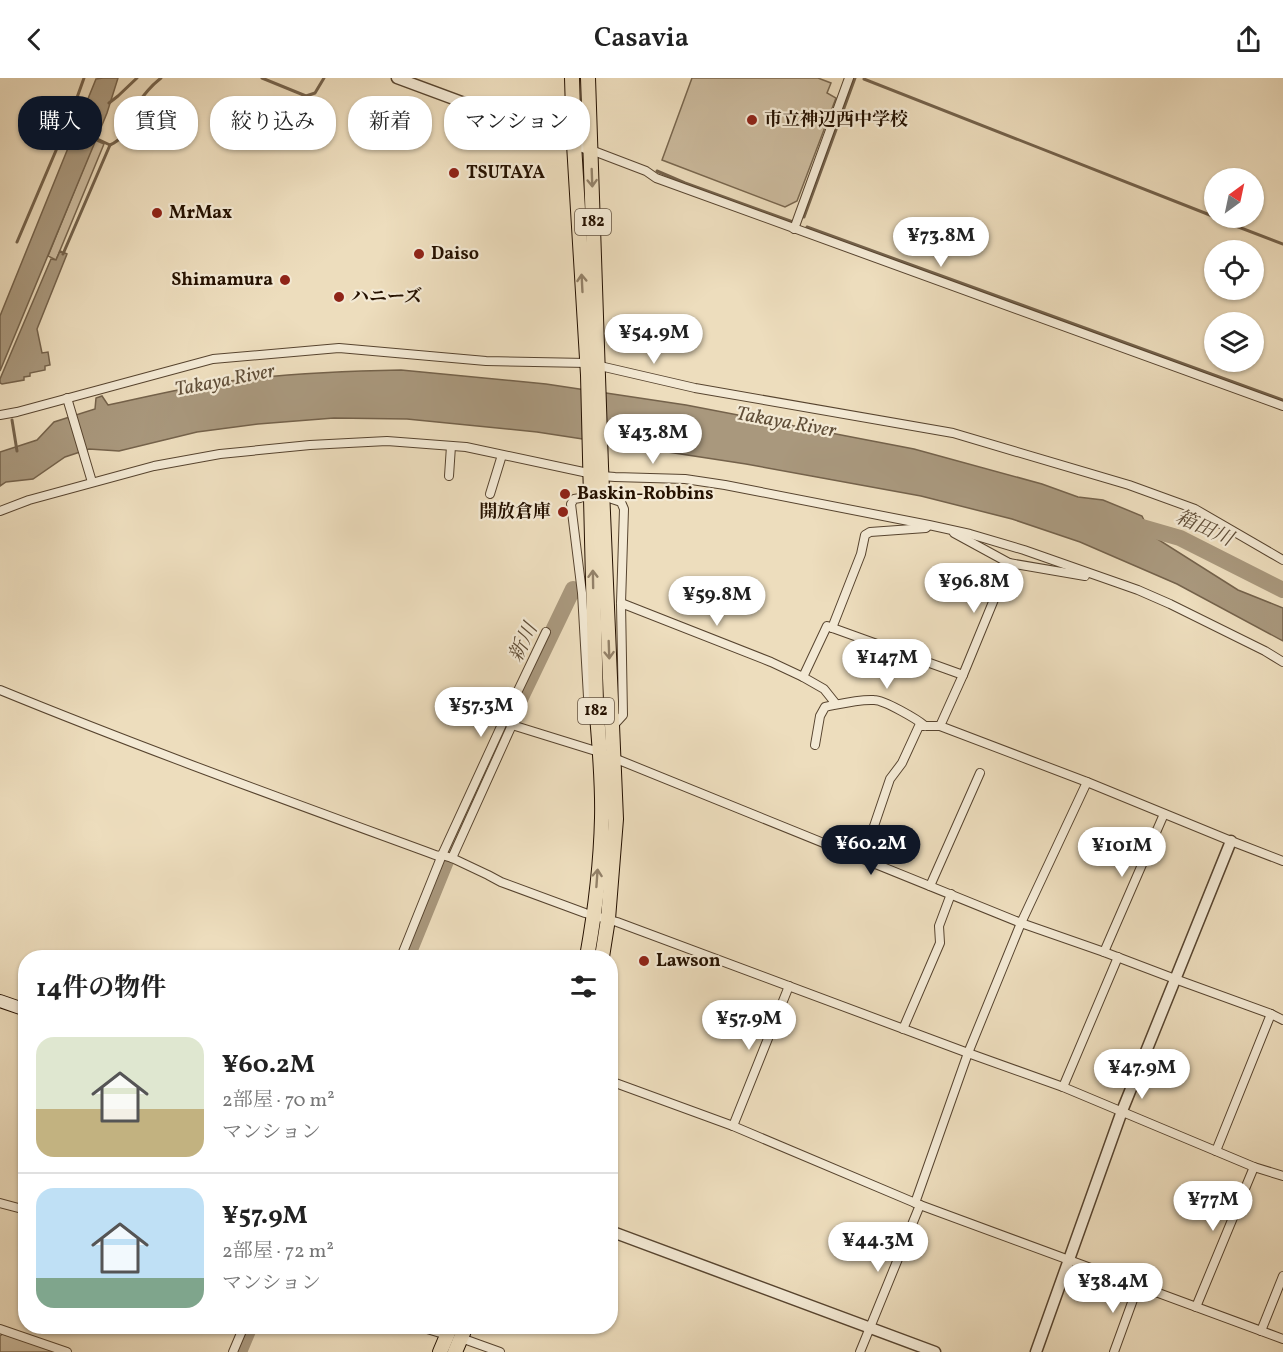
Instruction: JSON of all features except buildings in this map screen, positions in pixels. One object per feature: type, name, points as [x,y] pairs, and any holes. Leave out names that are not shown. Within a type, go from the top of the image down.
[{"type":"highway","name":"182","points":[[572,78],[573,96]]},
{"type":"highway","name":"182","points":[[588,78],[596,470],[596,703],[602,818],[602,950]]},
{"type":"highway","name":"182","points":[[575,150],[593,370]]},
{"type":"highway","name":"182","points":[[589,950],[601,917],[616,819],[596,470]]},
{"type":"highway","points":[[440,1352],[454,1334]]},
{"type":"highway","points":[[455,1352],[456,1334]]},
{"type":"main road","points":[[0,1001],[18,1007]]},
{"type":"street","points":[[397,78],[445,96]]},
{"type":"street","points":[[794,229],[849,78]]},
{"type":"street","points":[[591,150],[646,171],[656,178],[1283,406]]},
{"type":"street","points":[[0,415],[67,401],[213,359],[339,348],[593,370],[952,433],[1129,485],[1195,509],[1283,560]]},
{"type":"street","points":[[67,401],[91,478]]},
{"type":"street","points":[[0,511],[91,478],[220,454],[310,445],[387,441],[466,447],[596,470],[615,477],[685,479],[725,485],[952,530],[1024,550],[1138,590],[1265,651],[1283,662]]},
{"type":"street","points":[[449,476],[452,446]]},
{"type":"street","points":[[490,494],[502,455]]},
{"type":"street","points":[[580,498],[574,499],[571,504],[582,593],[588,697],[596,703]]},
{"type":"street","points":[[612,500],[621,502],[624,509],[621,603],[624,715],[612,727]]},
{"type":"street","points":[[832,628],[861,554],[865,535],[870,532],[926,528],[929,525]]},
{"type":"street","points":[[952,530],[955,534],[1009,563],[1091,577],[1095,575]]},
{"type":"street","points":[[940,726],[1009,563]]},
{"type":"street","points":[[621,603],[803,677],[824,689],[836,704]]},
{"type":"street","points":[[803,677],[827,626],[963,675]]},
{"type":"street","points":[[452,858],[546,632]]},
{"type":"street","points":[[0,690],[224,777],[438,856],[452,858],[501,882],[1063,1087],[1254,1167],[1283,1176]]},
{"type":"street","points":[[815,745],[820,716],[825,707],[836,704],[876,699],[918,719],[925,726]]},
{"type":"street","points":[[469,707],[508,723],[600,752],[1021,923],[1272,1014],[1283,1020]]},
{"type":"street","points":[[404,950],[442,855],[508,723]]},
{"type":"street","points":[[860,857],[873,829],[890,779],[902,763],[919,726],[940,726],[1283,861]]},
{"type":"street","points":[[930,886],[980,772]]},
{"type":"street","points":[[860,1352],[918,1204],[968,1053],[1021,923],[1087,782]]},
{"type":"street","points":[[1104,952],[1164,814]]},
{"type":"street","points":[[1036,1352],[1122,1111],[1231,841]]},
{"type":"street","points":[[903,1029],[940,943],[939,926],[951,894]]},
{"type":"street","points":[[1063,1087],[1118,957]]},
{"type":"street","points":[[733,1126],[789,986]]},
{"type":"street","points":[[1216,1151],[1272,1014]]},
{"type":"street","points":[[618,1085],[733,1126],[918,1204],[1283,1338]]},
{"type":"street","points":[[1196,1307],[1254,1167]]},
{"type":"street","points":[[0,1203],[18,1208]]},
{"type":"street","points":[[618,1234],[935,1352]]},
{"type":"street","points":[[1261,1331],[1283,1276]]},
{"type":"street","points":[[1114,1352],[1138,1286]]},
{"type":"street","points":[[0,1329],[67,1352]]},
{"type":"street","points":[[233,1352],[241,1334]]},
{"type":"street","points":[[462,1334],[500,1352]]},
{"type":"shaded area","points":[[118,78],[102,125],[102,96],[89,96],[96,79]]},
{"type":"shaded area","name":"市立神辺西中学校","points":[[692,78],[818,78],[831,83],[827,93],[836,98],[797,201],[785,207],[662,160]]},
{"type":"shaded area","points":[[67,150],[92,150],[0,371],[0,316]]},
{"type":"shaded area","points":[[91,150],[102,150],[56,260],[48,256]]},
{"type":"shaded area","points":[[60,251],[67,254],[37,329],[42,353],[48,352],[50,365],[45,366],[45,370],[30,373],[30,376],[24,377],[24,380],[2,384],[0,379],[51,259],[56,260]]},
{"type":"shaded area","points":[[401,370],[546,384],[686,405],[914,449],[1042,484],[1078,497],[1103,500],[1142,516],[1151,535],[1238,590],[1283,608],[1283,641],[1177,584],[1080,542],[1012,519],[921,496],[746,464],[537,432],[407,419],[334,418],[258,424],[197,432],[119,451],[89,449],[65,457],[33,479],[6,482],[0,486],[0,452],[37,440],[54,422],[95,409],[96,398],[102,396],[108,405],[244,379],[311,373]]},
{"type":"shaded area","points":[[6,1331],[64,1352],[0,1352],[0,1336]]},
{"type":"waterway","points":[[17,242],[69,120],[84,78]]},
{"type":"waterway","points":[[109,103],[137,78]]},
{"type":"waterway","points":[[63,254],[110,145],[121,138],[136,106],[161,78]]},
{"type":"waterway","points":[[262,78],[306,96],[315,93],[324,78]]},
{"type":"waterway","points":[[804,217],[855,78]]},
{"type":"waterway","points":[[864,79],[1204,213]]},
{"type":"waterway","points":[[102,141],[110,145]]},
{"type":"waterway","points":[[657,171],[793,222]]},
{"type":"waterway","points":[[807,227],[1283,400]]},
{"type":"waterway","points":[[1241,228],[1283,244]]},
{"type":"waterway","points":[[12,420],[17,451]]},
{"type":"waterway","name":"箱田川","points":[[1128,523],[1180,538],[1283,590]]},
{"type":"waterway","name":"新川","points":[[511,718],[573,589],[577,591]]},
{"type":"waterway","name":"新川","points":[[449,853],[482,778]]},
{"type":"waterway","name":"新川","points":[[410,950],[446,861]]},
{"type":"waterway","name":"新川","points":[[239,1352],[247,1334]]},
{"type":"place","name":"市立神辺西中学校","points":[[752,120]]},
{"type":"place","name":"TSUTAYA","points":[[454,173]]},
{"type":"place","name":"MrMax","points":[[157,213]]},
{"type":"place","name":"Daiso","points":[[419,254]]},
{"type":"place","name":"Shimamura","points":[[285,280]]},
{"type":"place","name":"ハニーズ","points":[[339,297]]},
{"type":"place","name":"Baskin-Robbins","points":[[565,494]]},
{"type":"place","name":"開放倉庫","points":[[563,512]]},
{"type":"place","name":"Lawson","points":[[644,961]]},
{"type":"water label","name":"Takaya River","points":[[225,381]]},
{"type":"water label","name":"Takaya River","points":[[786,423]]}]
